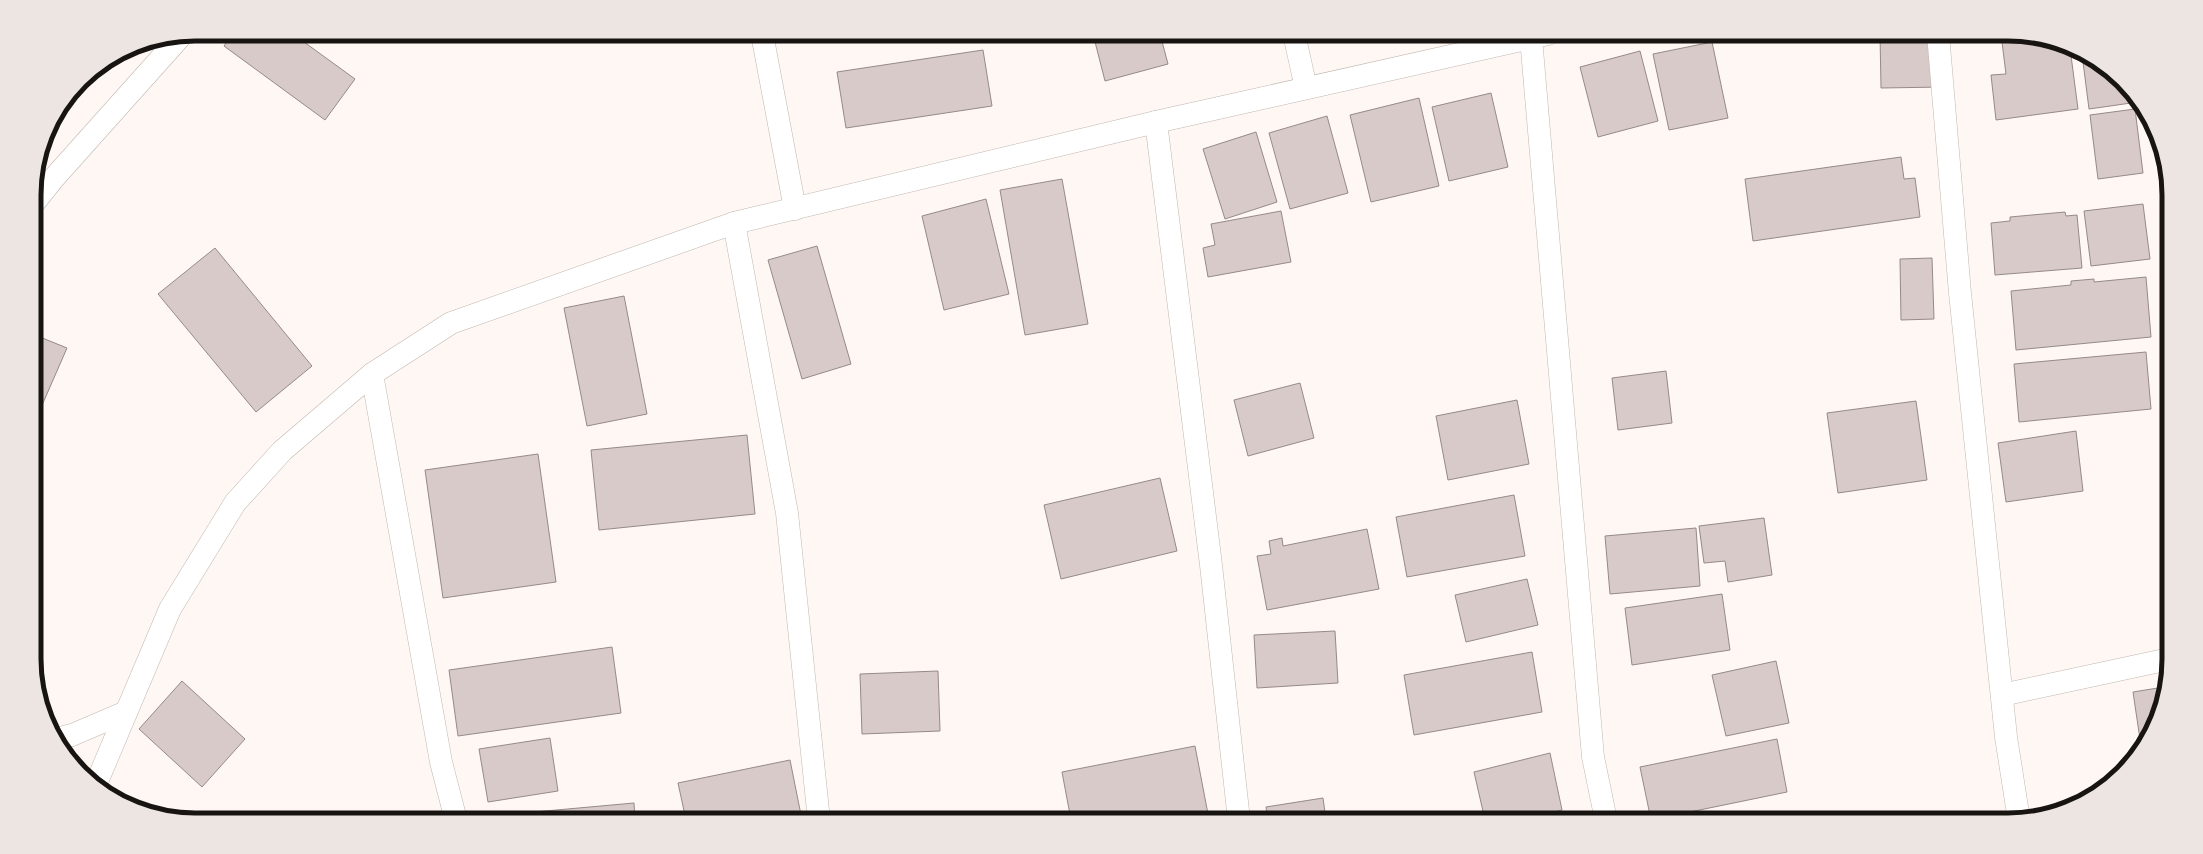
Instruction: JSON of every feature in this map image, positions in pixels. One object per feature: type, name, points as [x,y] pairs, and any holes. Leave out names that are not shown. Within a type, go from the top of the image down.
[{"type":"street","points":[[763,41],[795,209]]},
{"type":"street","points":[[1296,41],[1306,88]]},
{"type":"street","points":[[98,779],[170,609],[235,503],[282,451],[372,374],[451,323],[734,223],[1156,122],[1517,41]]},
{"type":"street","points":[[1539,41],[1593,757],[1605,813]]},
{"type":"street","points":[[1939,41],[1960,293],[2002,695],[2018,813]]},
{"type":"street","points":[[41,185],[45,176],[175,42]]},
{"type":"street","points":[[1156,122],[1211,565],[1238,813]]},
{"type":"street","points":[[734,223],[787,513],[818,813]]},
{"type":"street","points":[[372,374],[441,762],[454,813]]},
{"type":"street","points":[[2002,695],[2162,661]]},
{"type":"street","points":[[63,737],[72,735],[126,712]]},
{"type":"building","points":[[227,41],[303,41],[355,79],[325,120],[224,46]]},
{"type":"building","points":[[1095,41],[1162,41],[1168,64],[1105,81]]},
{"type":"building","points":[[1880,41],[1942,41],[1943,87],[1881,88]]},
{"type":"building","points":[[2002,41],[2028,42],[2048,46],[2071,55],[2078,109],[1996,120],[1991,75],[2006,74]]},
{"type":"building","points":[[1712,42],[1728,118],[1669,130],[1653,54]]},
{"type":"building","points":[[983,50],[992,106],[846,128],[837,72]]},
{"type":"building","points":[[1640,51],[1658,121],[1598,137],[1580,67]]},
{"type":"building","points":[[2083,61],[2109,79],[2131,103],[2089,109]]},
{"type":"building","points":[[1491,93],[1508,167],[1449,181],[1432,107]]},
{"type":"building","points":[[1419,98],[1439,186],[1371,202],[1350,115]]},
{"type":"building","points":[[2135,109],[2143,173],[2098,179],[2090,115]]},
{"type":"building","points":[[1327,116],[1348,193],[1290,209],[1269,133]]},
{"type":"building","points":[[1256,132],[1277,202],[1225,219],[1203,149]]},
{"type":"building","points":[[1901,157],[1904,179],[1915,178],[1920,217],[1753,241],[1745,179]]},
{"type":"building","points":[[1062,179],[1088,324],[1025,335],[1000,190]]},
{"type":"building","points":[[986,199],[1009,294],[944,310],[922,216]]},
{"type":"building","points":[[2143,204],[2150,259],[2091,266],[2084,211]]},
{"type":"building","points":[[1281,211],[1291,262],[1208,277],[1203,248],[1215,245],[1211,224]]},
{"type":"building","points":[[2065,212],[2066,216],[2077,215],[2082,268],[1995,275],[1991,223],[2010,221],[2010,217]]},
{"type":"building","points":[[817,246],[851,364],[802,379],[768,260]]},
{"type":"building","points":[[215,248],[312,366],[256,412],[158,294]]},
{"type":"building","points":[[1932,258],[1934,319],[1901,320],[1900,259]]},
{"type":"building","points":[[2146,277],[2151,337],[2016,350],[2011,291],[2071,285],[2071,281],[2094,279],[2094,282]]},
{"type":"building","points":[[624,296],[647,414],[587,426],[564,308]]},
{"type":"building","points":[[41,337],[67,348],[41,408]]},
{"type":"building","points":[[2146,352],[2151,409],[2019,422],[2014,364]]},
{"type":"building","points":[[1666,371],[1672,423],[1618,430],[1612,378]]},
{"type":"building","points":[[1300,383],[1314,438],[1248,456],[1234,400]]},
{"type":"building","points":[[1517,400],[1529,464],[1448,480],[1436,416]]},
{"type":"building","points":[[1916,401],[1927,480],[1838,493],[1827,413]]},
{"type":"building","points":[[2076,431],[2083,491],[2006,502],[1998,443]]},
{"type":"building","points":[[747,435],[755,514],[599,530],[591,450]]},
{"type":"building","points":[[538,454],[556,582],[443,598],[425,470]]},
{"type":"building","points":[[1160,478],[1177,551],[1061,579],[1044,505]]},
{"type":"building","points":[[1514,495],[1525,556],[1407,577],[1396,517]]},
{"type":"building","points":[[1764,518],[1772,575],[1728,582],[1725,561],[1704,563],[1699,526]]},
{"type":"building","points":[[1696,528],[1700,586],[1610,594],[1605,536]]},
{"type":"building","points":[[1367,529],[1379,589],[1267,610],[1257,556],[1271,554],[1269,541],[1282,538],[1283,546]]},
{"type":"building","points":[[1527,579],[1538,625],[1466,642],[1455,595]]},
{"type":"building","points":[[1722,594],[1730,650],[1632,665],[1625,608]]},
{"type":"building","points":[[1335,631],[1338,683],[1257,688],[1254,635]]},
{"type":"building","points":[[612,647],[621,713],[458,736],[449,670]]},
{"type":"building","points":[[1532,652],[1542,712],[1414,735],[1404,675]]},
{"type":"building","points":[[1776,661],[1789,723],[1726,736],[1712,675]]},
{"type":"building","points":[[938,671],[940,731],[862,734],[860,674]]},
{"type":"building","points":[[182,681],[245,739],[202,787],[139,729]]},
{"type":"building","points":[[2159,688],[2154,708],[2140,738],[2133,692]]},
{"type":"building","points":[[550,738],[558,791],[488,802],[479,749]]},
{"type":"building","points":[[1777,739],[1787,792],[1685,813],[1650,813],[1640,767]]},
{"type":"building","points":[[1195,746],[1208,813],[1070,813],[1062,772]]},
{"type":"building","points":[[1550,753],[1562,810],[1550,813],[1483,813],[1474,772]]},
{"type":"building","points":[[790,760],[801,813],[684,813],[678,783]]},
{"type":"building","points":[[1323,798],[1325,813],[1267,813],[1266,807]]},
{"type":"building","points":[[634,803],[635,813],[523,813]]}]
